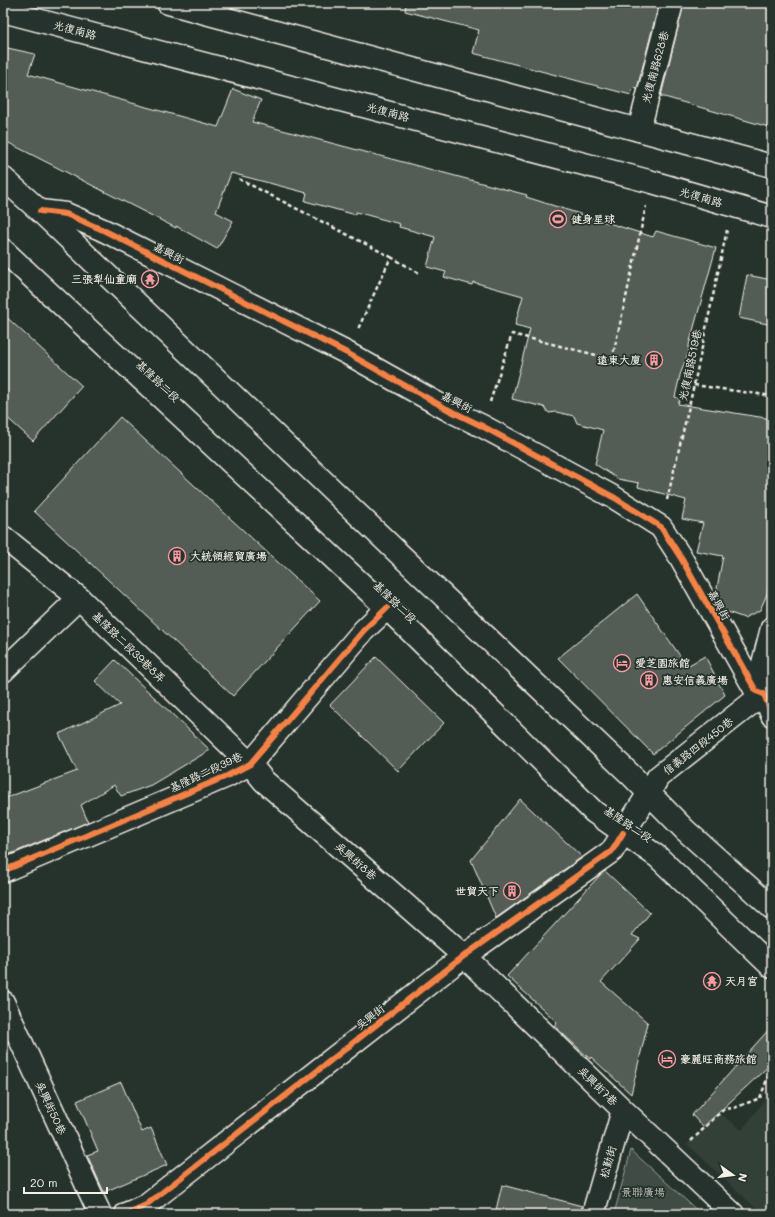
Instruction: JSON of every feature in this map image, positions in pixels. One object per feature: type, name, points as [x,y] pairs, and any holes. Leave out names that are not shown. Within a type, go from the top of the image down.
[{"type":"main road","points":[[170,3],[772,166]]},
{"type":"main road","name":"光復南路628巷","points":[[639,130],[672,3]]},
{"type":"main road","name":"光復南路","points":[[3,10],[652,182],[772,217]]},
{"type":"main road","points":[[3,178],[40,211],[649,793],[685,830],[772,908]]},
{"type":"main road","name":"嘉興街","points":[[40,211],[66,214],[78,219],[347,353],[446,409],[482,426],[615,498],[661,527],[764,692],[772,716]]},
{"type":"main road","name":"基隆路二段","points":[[3,250],[387,608],[594,812],[658,857],[772,966]]},
{"type":"main road","name":"基隆路二段39巷8弄","points":[[3,537],[79,598],[250,764]]},
{"type":"main road","points":[[3,671],[79,598]]},
{"type":"main road","name":"基隆路二段39巷","points":[[3,871],[227,776],[250,764],[364,630],[387,608]]},
{"type":"main road","points":[[764,692],[772,628]]},
{"type":"main road","name":"信義路四段450巷","points":[[623,833],[658,777],[764,692]]},
{"type":"main road","name":"吳興街8巷","points":[[250,764],[264,781],[464,956]]},
{"type":"main road","name":"吳興街","points":[[126,1214],[151,1209],[464,956],[612,851],[623,833]]},
{"type":"main road","name":"吳興街7巷","points":[[464,956],[733,1214]]},
{"type":"main road","name":"吳興街50巷","points":[[3,1003],[100,1214]]},
{"type":"main road","name":"松勤街","points":[[593,1214],[623,1110]]},
{"type":"path","points":[[239,179],[419,273]]},
{"type":"path","points":[[482,426],[512,334],[612,359],[641,222],[652,182]]},
{"type":"path","points":[[347,353],[391,258]]},
{"type":"path","points":[[694,385],[772,396]]},
{"type":"path","points":[[772,1023],[770,1026],[772,1045]]},
{"type":"path","points":[[673,1158],[724,1109],[734,1108],[760,1098],[772,1066]]},
{"type":"shaded area","points":[[772,1090],[772,1214],[762,1214],[687,1144],[721,1114],[742,1130]]},
{"type":"green space","name":"景聯廣場","points":[[631,1150],[701,1214],[614,1214]]},
{"type":"building","points":[[406,3],[659,3],[637,89],[633,88],[631,95],[473,53],[479,30],[405,11]]},
{"type":"building","points":[[684,3],[772,3],[772,128],[661,96]]},
{"type":"building","points":[[3,47],[35,54],[28,74],[218,127],[233,89],[261,100],[252,122],[527,195],[526,197],[653,237],[656,231],[716,248],[689,345],[689,351],[680,375],[675,397],[680,399],[678,404],[772,419],[772,570],[767,594],[760,610],[744,618],[725,611],[717,588],[723,556],[696,551],[703,523],[682,519],[686,500],[638,487],[639,483],[618,479],[595,464],[603,430],[577,423],[574,416],[556,412],[549,413],[544,407],[512,399],[530,329],[515,325],[523,296],[473,282],[472,285],[444,277],[446,272],[427,267],[435,237],[399,227],[400,224],[356,212],[356,215],[305,201],[307,193],[231,173],[216,212],[233,221],[217,249],[176,226],[176,228],[3,140]]},
{"type":"building","points":[[747,275],[772,280],[772,325],[739,318]]},
{"type":"building","points":[[3,314],[82,386],[33,441],[3,414]]},
{"type":"building","name":"大統領經貿廣場","points":[[120,417],[320,601],[233,696],[34,511]]},
{"type":"building","name":"惠安信義廣場","points":[[637,594],[687,666],[705,656],[725,695],[653,754],[558,658]]},
{"type":"building","points":[[376,657],[444,723],[398,771],[330,705]]},
{"type":"building","points":[[115,660],[210,750],[151,785],[121,796],[114,785],[81,805],[88,822],[3,857],[3,799],[77,771],[59,734],[120,705],[95,681]]},
{"type":"building","name":"世貿天下","points":[[520,799],[582,857],[496,918],[471,860]]},
{"type":"building","points":[[605,871],[650,913],[632,935],[640,939],[601,982],[648,1023],[631,1094],[591,1057],[590,1059],[554,1026],[557,1022],[507,976]]},
{"type":"building","points":[[772,1026],[772,1063],[703,1127],[692,1115]]},
{"type":"building","points":[[121,1082],[142,1132],[151,1128],[167,1165],[104,1192],[87,1155],[98,1151],[77,1101]]},
{"type":"building","points":[[502,1185],[582,1206],[581,1214],[495,1214]]},
{"type":"cycle path","points":[[40,211],[66,214],[103,230],[347,353],[447,409],[482,426],[615,498],[661,527],[681,558],[756,691],[764,694],[772,715]]},
{"type":"cycle path","points":[[3,871],[227,776],[250,764],[364,630],[387,608]]},
{"type":"cycle path","points":[[126,1214],[146,1205],[464,956],[612,851],[623,833]]},
{"type":"place","name":"健身星球","points":[[558,219]]},
{"type":"place","name":"三張犁仙童廟","points":[[150,279]]},
{"type":"place","name":"遠東大廈","points":[[654,360]]},
{"type":"place","name":"大統領經貿廣場","points":[[177,556]]},
{"type":"place","name":"愛芝園旅館","points":[[622,663]]},
{"type":"place","name":"惠安信義廣場","points":[[649,680]]},
{"type":"place","name":"世貿天下","points":[[512,891]]},
{"type":"place","name":"天月宮","points":[[712,981]]},
{"type":"place","name":"豪麗旺商務旅館","points":[[667,1059]]}]
